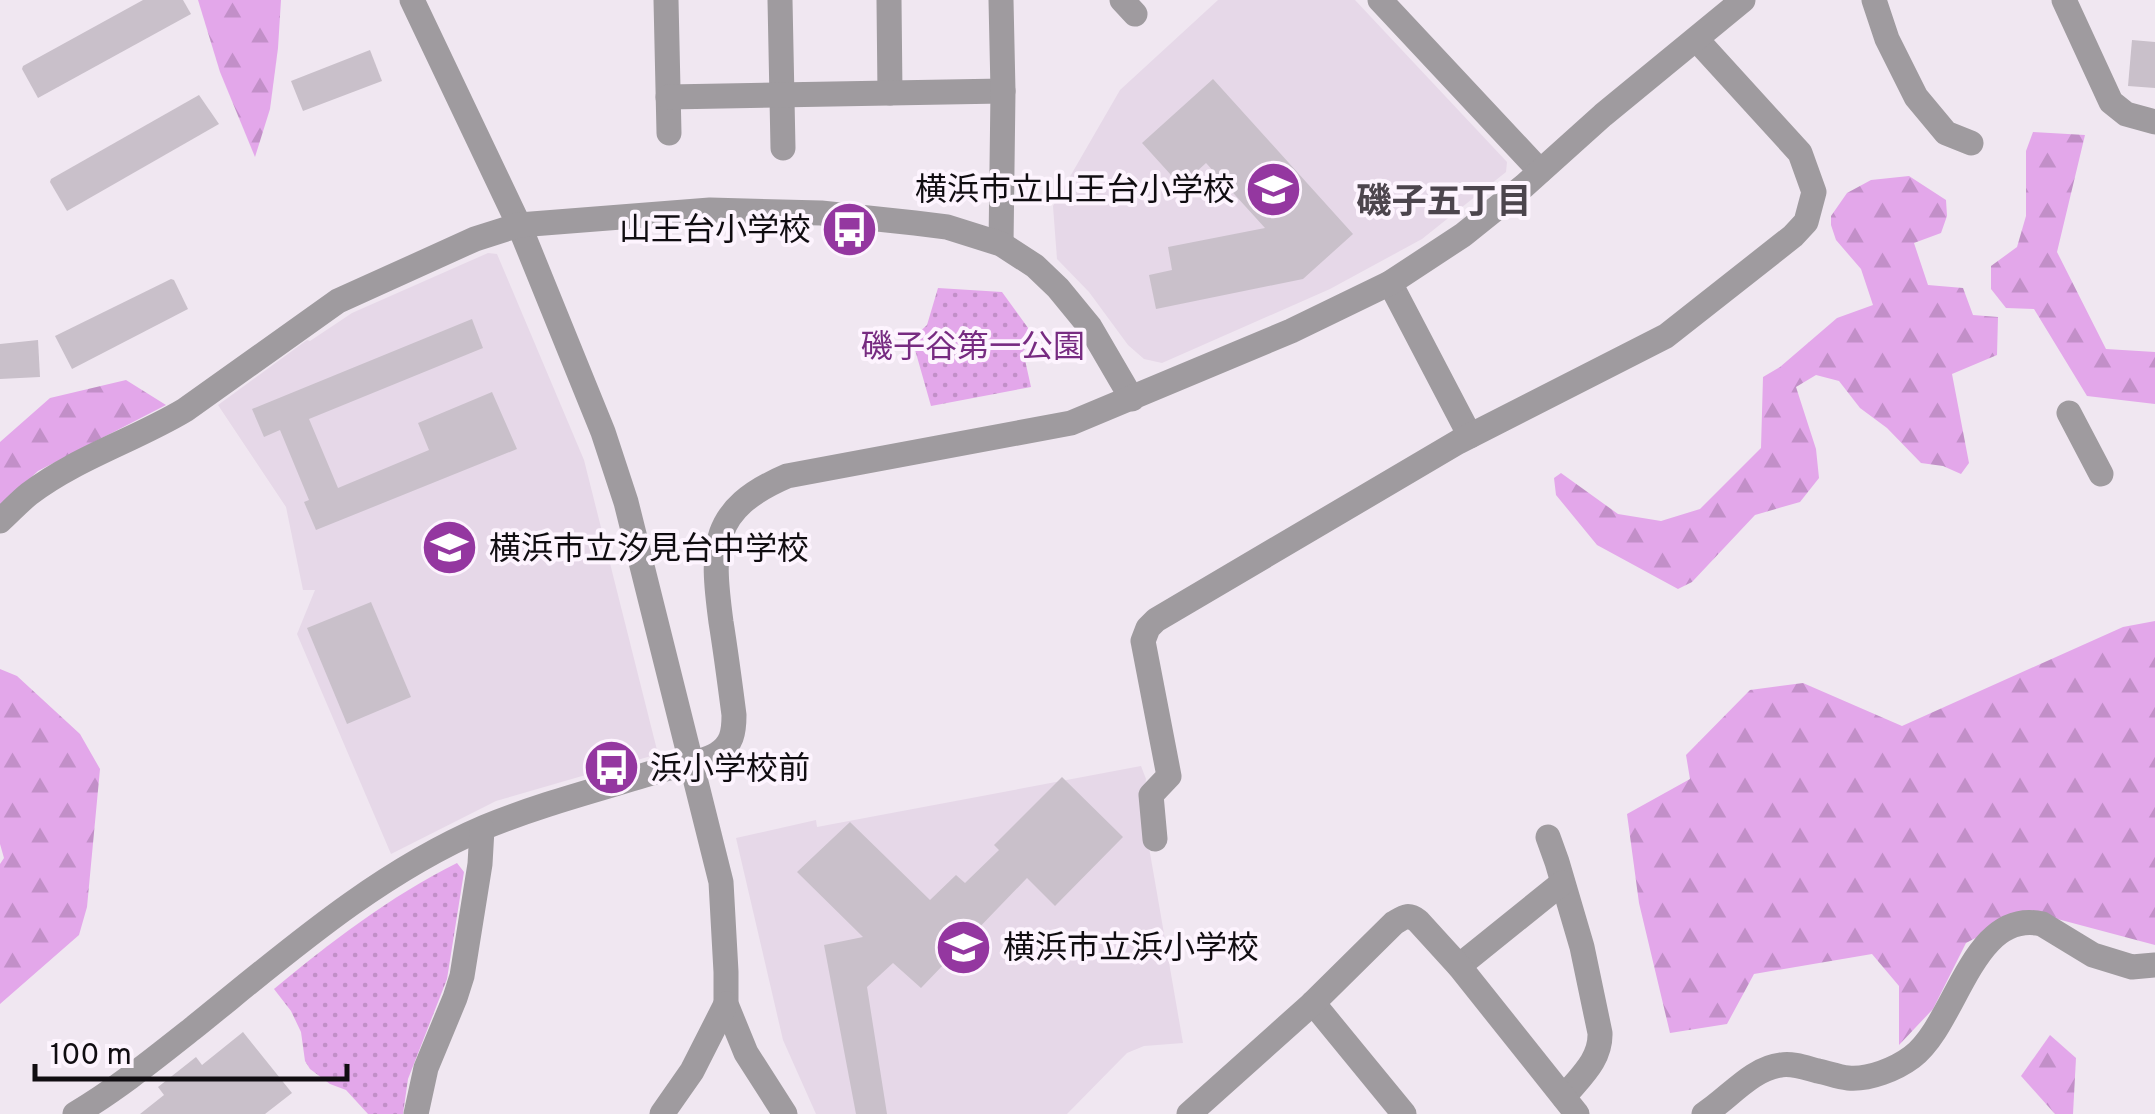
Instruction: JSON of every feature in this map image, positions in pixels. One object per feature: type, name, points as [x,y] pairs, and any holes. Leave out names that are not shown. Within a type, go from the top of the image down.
[{"type":"street","points":[[412,0],[519,225],[603,432],[626,502],[720,882],[726,1004],[746,1053],[785,1114]]},
{"type":"street","points":[[666,0],[669,134]]},
{"type":"street","points":[[780,0],[783,148]]},
{"type":"street","points":[[890,0],[890,93]]},
{"type":"street","points":[[1000,244],[1001,0]]},
{"type":"street","points":[[1380,0],[1540,171]]},
{"type":"street","points":[[75,1114],[134,1074],[388,877],[519,814],[718,754],[729,744],[734,715],[715,560],[719,538],[729,517],[761,487],[786,476],[1071,422],[1291,330],[1390,282],[1463,235],[1743,0]]},
{"type":"street","points":[[1874,0],[1887,38],[1916,97],[1946,134],[1970,142]]},
{"type":"street","points":[[2064,0],[2110,102],[2126,114],[2155,122]]},
{"type":"street","points":[[1155,839],[1151,796],[1169,776],[1143,641],[1156,620],[1470,436],[1666,336],[1806,222],[1814,192],[1800,152],[1697,40]]},
{"type":"street","points":[[668,97],[1003,91]]},
{"type":"street","points":[[0,521],[26,496],[61,473],[186,410],[338,301],[475,239],[519,225],[710,210],[760,210],[947,227],[1000,244],[1035,266],[1090,327],[1132,398]]},
{"type":"street","points":[[1390,282],[1470,436]]},
{"type":"street","points":[[2069,413],[2101,474]]},
{"type":"street","points":[[416,1114],[426,1068],[462,976],[482,829]]},
{"type":"street","points":[[1189,1114],[1405,916],[1418,921],[1459,966],[1570,1105],[1597,1057],[1600,1044],[1582,947],[1548,838]]},
{"type":"street","points":[[1459,966],[1562,883]]},
{"type":"street","points":[[1704,1114],[1751,1079],[1780,1065],[1864,1078],[1914,1056],[1938,1026],[1978,954],[2010,926],[2042,924],[2093,955],[2132,967],[2155,965]]},
{"type":"street","points":[[1313,1003],[1404,1114]]},
{"type":"street","points":[[662,1114],[692,1071],[726,1004]]},
{"type":"shaded area","name":"横浜市立山王台小学校","points":[[1218,0],[1355,0],[1507,162],[1506,172],[1422,239],[1330,289],[1162,363],[1144,359],[1128,345],[1089,292],[1057,259],[1053,206],[1120,90]]},
{"type":"shaded area","name":"横浜市立汐見台中学校","points":[[488,253],[497,254],[584,460],[658,754],[496,801],[391,854],[297,634],[315,590],[303,590],[286,507],[218,405],[307,340],[352,313]]},
{"type":"shaded area","name":"横浜市立浜小学校","points":[[1141,766],[1146,779],[1146,830],[1183,1043],[1144,1046],[1127,1053],[1067,1114],[816,1114],[783,1040],[736,838],[816,820],[817,827]]},
{"type":"green space","points":[[198,0],[281,0],[270,109],[255,157],[220,72]]},
{"type":"green space","points":[[2033,132],[2085,135],[2057,252],[2106,349],[2155,352],[2155,404],[2087,396],[2034,309],[2006,308],[1991,289],[1991,266],[2017,247],[2026,216],[2026,151]]},
{"type":"green space","points":[[1909,176],[1946,200],[1947,216],[1941,233],[1914,243],[1928,285],[1963,288],[1973,315],[1998,317],[1997,355],[1952,374],[1969,463],[1961,474],[1921,463],[1887,428],[1860,408],[1839,381],[1816,375],[1796,387],[1816,449],[1819,478],[1800,502],[1755,515],[1692,582],[1678,589],[1597,545],[1556,495],[1554,478],[1561,473],[1618,514],[1661,521],[1700,509],[1761,448],[1763,377],[1837,318],[1873,305],[1861,269],[1836,240],[1831,216],[1847,193],[1871,180]]},
{"type":"green space","name":"磯子谷第一公園","points":[[938,288],[1002,292],[1036,339],[1023,351],[1031,387],[931,406],[912,339],[927,325]]},
{"type":"green space","points":[[126,380],[166,405],[38,471],[0,506],[0,442],[50,398]]},
{"type":"green space","points":[[2155,621],[2155,945],[2027,911],[1966,943],[1933,1009],[1899,1045],[1899,986],[1872,954],[1754,974],[1727,1024],[1670,1033],[1639,903],[1627,814],[1690,779],[1686,755],[1750,690],[1803,683],[1902,726],[2123,627]]},
{"type":"green space","points":[[0,669],[17,676],[80,734],[100,769],[87,907],[79,935],[0,1004],[0,864],[4,858],[0,844]]},
{"type":"green space","points":[[457,863],[464,872],[447,979],[408,1079],[403,1114],[368,1114],[346,1090],[310,1069],[301,1032],[274,989],[361,921]]},
{"type":"green space","points":[[2050,1035],[2076,1058],[2073,1114],[2055,1114],[2021,1076]]},
{"type":"building","points":[[143,0],[183,0],[191,14],[38,98],[23,66]]},
{"type":"building","points":[[2132,40],[2155,42],[2155,88],[2128,86]]},
{"type":"building","points":[[370,50],[382,81],[303,111],[291,81]]},
{"type":"building","points":[[1213,79],[1353,234],[1303,279],[1156,309],[1149,275],[1172,270],[1168,247],[1265,228],[1206,163],[1181,186],[1142,143]]},
{"type":"building","points":[[199,95],[219,124],[67,211],[51,179]]},
{"type":"building","points":[[171,279],[188,309],[72,369],[55,336]]},
{"type":"building","points":[[472,319],[483,348],[309,419],[338,488],[429,450],[418,423],[492,392],[517,449],[316,530],[304,502],[309,500],[280,430],[264,437],[252,409]]},
{"type":"building","points":[[38,340],[40,377],[0,379],[0,344]]},
{"type":"building","points":[[371,602],[411,697],[347,724],[307,628]]},
{"type":"building","points":[[1062,777],[1123,837],[1055,906],[1027,878],[921,988],[893,963],[867,987],[887,1114],[856,1114],[824,945],[863,937],[797,872],[850,822],[930,900],[956,875],[965,883],[999,850],[994,845]]},
{"type":"building","points":[[243,1032],[292,1093],[265,1114],[140,1114],[164,1095],[158,1087],[196,1057],[202,1065]]},
{"type":"place","name":"横浜市立山王台小学校","points":[[1274,189]]},
{"type":"place","name":"山王台小学校","points":[[850,229]]},
{"type":"place","name":"横浜市立汐見台中学校","points":[[450,548]]},
{"type":"place","name":"浜小学校前","points":[[611,768]]},
{"type":"place","name":"横浜市立浜小学校","points":[[964,947]]},
{"type":"district","name":"磯子五丁目","points":[[1444,201]]}]
